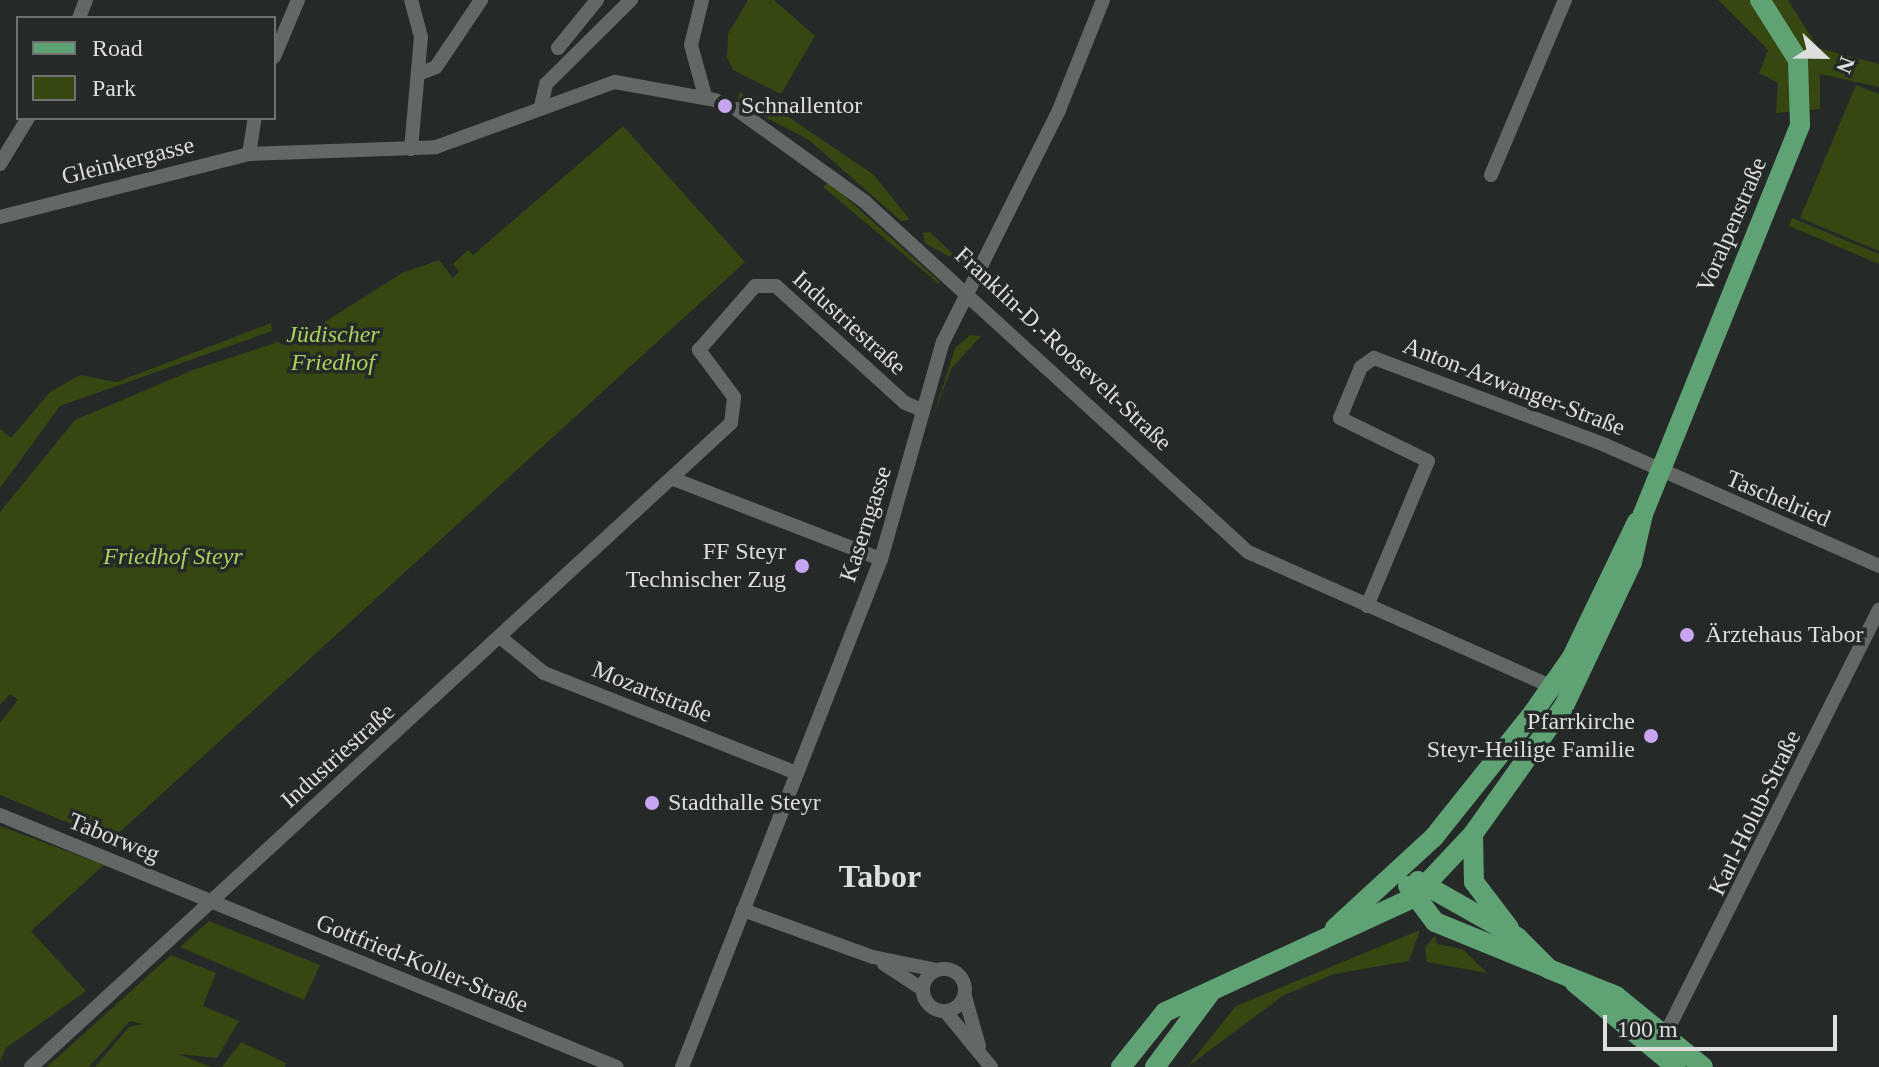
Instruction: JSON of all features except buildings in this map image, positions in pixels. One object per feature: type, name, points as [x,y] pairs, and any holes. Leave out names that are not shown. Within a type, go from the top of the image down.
[{"type":"main road","name":"Voralpenstraße","points":[[1659,472],[1800,125],[1798,60],[1760,0]]},
{"type":"main road","points":[[1332,931],[1401,872],[1552,687],[1643,514],[1659,472]]},
{"type":"main road","points":[[1121,1067],[1158,1017],[1332,931],[1380,919],[1420,892],[1473,834],[1576,685],[1632,562],[1643,514]]},
{"type":"main road","points":[[1473,834],[1474,882],[1517,937],[1549,969]]},
{"type":"main road","points":[[1401,872],[1468,939],[1549,969],[1575,983],[1616,996],[1666,1033],[1703,1067]]},
{"type":"main road","points":[[1420,892],[1517,937]]},
{"type":"main road","points":[[1575,983],[1676,1067]]},
{"type":"main road","points":[[1155,1067],[1211,992]]},
{"type":"street","points":[[276,52],[298,0]]},
{"type":"street","points":[[411,0],[421,37],[411,149]]},
{"type":"street","points":[[418,74],[436,67],[481,0]]},
{"type":"street","points":[[558,48],[597,0]]},
{"type":"street","points":[[541,106],[546,84],[631,0]]},
{"type":"street","name":"Gleinkergasse","points":[[0,217],[249,154],[411,149],[459,140],[541,106],[615,82],[710,98],[692,31],[702,0]]},
{"type":"street","name":"Kaserngasse","points":[[682,1067],[881,559],[922,410],[963,294],[1059,110],[1103,0]]},
{"type":"street","points":[[1491,175],[1565,0]]},
{"type":"street","name":"Franklin-D.-Roosevelt-Straße","points":[[736,109],[843,183],[1219,530],[1275,568],[1552,687]]},
{"type":"street","points":[[0,164],[27,120]]},
{"type":"street","points":[[249,154],[255,120]]},
{"type":"street","name":"Industriestraße","points":[[31,1067],[676,480],[736,414],[734,397],[702,357],[701,341],[766,280],[905,403],[922,410]]},
{"type":"street","name":"Anton-Azwanger-Straße","points":[[1367,606],[1428,458],[1340,418],[1366,360],[1398,364],[1659,472]]},
{"type":"street","name":"Taschelried","points":[[1659,472],[1879,566]]},
{"type":"street","points":[[676,480],[881,559]]},
{"type":"street","name":"Karl-Holub-Straße","points":[[1666,1033],[1733,907],[1879,610]]},
{"type":"street","name":"Mozartstraße","points":[[500,637],[544,673],[797,773]]},
{"type":"street","name":"Taborweg","points":[[0,815],[212,901]]},
{"type":"street","name":"Gottfried-Koller-Straße","points":[[212,901],[617,1067]]},
{"type":"street","points":[[743,910],[873,957],[955,971],[981,1050]]},
{"type":"street","points":[[873,957],[922,989],[927,1004],[946,1012],[981,1050],[991,1067]]},
{"type":"street","points":[[922,989],[936,970]]},
{"type":"street","points":[[946,1012],[965,997]]},
{"type":"green space","points":[[748,0],[774,0],[815,36],[781,94],[733,70],[727,57],[728,34]]},
{"type":"green space","points":[[1718,0],[1788,0],[1818,48],[1879,64],[1879,87],[1820,74],[1820,109],[1776,113],[1778,83],[1759,73],[1768,50]]},
{"type":"green space","points":[[1856,85],[1879,94],[1879,251],[1800,218]]},
{"type":"green space","points":[[739,92],[777,109],[874,175],[910,220],[901,221],[809,140],[738,103]]},
{"type":"green space","name":"Friedhof Steyr","points":[[623,126],[745,262],[121,831],[103,837],[0,795],[0,723],[18,700],[10,694],[0,705],[0,512],[75,420],[193,370],[278,342],[287,346],[402,273],[439,260],[453,278],[459,271],[453,264],[468,250],[473,255]]},
{"type":"green space","points":[[829,182],[939,281],[939,284],[823,187]]},
{"type":"green space","points":[[1792,218],[1879,254],[1879,264],[1789,226]]},
{"type":"green space","points":[[930,232],[953,254],[955,260],[925,243],[923,233]]},
{"type":"green space","points":[[271,323],[272,331],[60,406],[0,488],[0,429],[11,438],[50,392],[80,375],[117,382]]},
{"type":"green space","points":[[970,335],[981,336],[951,369],[933,418],[955,348]]},
{"type":"green space","points":[[0,826],[104,865],[31,931],[86,991],[6,1048],[0,1062]]},
{"type":"green space","points":[[209,921],[320,965],[304,1000],[180,947]]},
{"type":"green space","points":[[1420,930],[1409,961],[1334,974],[1284,995],[1187,1067],[1236,1006]]},
{"type":"green space","points":[[1435,935],[1437,944],[1463,949],[1487,973],[1427,962],[1425,948]]},
{"type":"green space","points":[[171,955],[216,973],[203,1006],[239,1021],[217,1058],[178,1054],[211,1067],[95,1067],[129,1027],[142,1024],[130,1021],[89,1067],[47,1067]]},
{"type":"green space","points":[[241,1042],[286,1063],[285,1067],[222,1067]]},
{"type":"tunnel","points":[[715,100],[736,109]]},
{"type":"place","name":"Schnallentor","points":[[725,106]]},
{"type":"place","name":"FF Steyr Technischer Zug","points":[[802,566]]},
{"type":"place","name":"Ärztehaus Tabor","points":[[1687,635]]},
{"type":"place","name":"Pfarrkirche Steyr-Heilige Familie","points":[[1651,736]]},
{"type":"place","name":"Stadthalle Steyr","points":[[652,803]]},
{"type":"district","name":"Tabor","points":[[880,876]]},
{"type":"park label","name":"Jüdischer Friedhof","points":[[333,349]]}]
